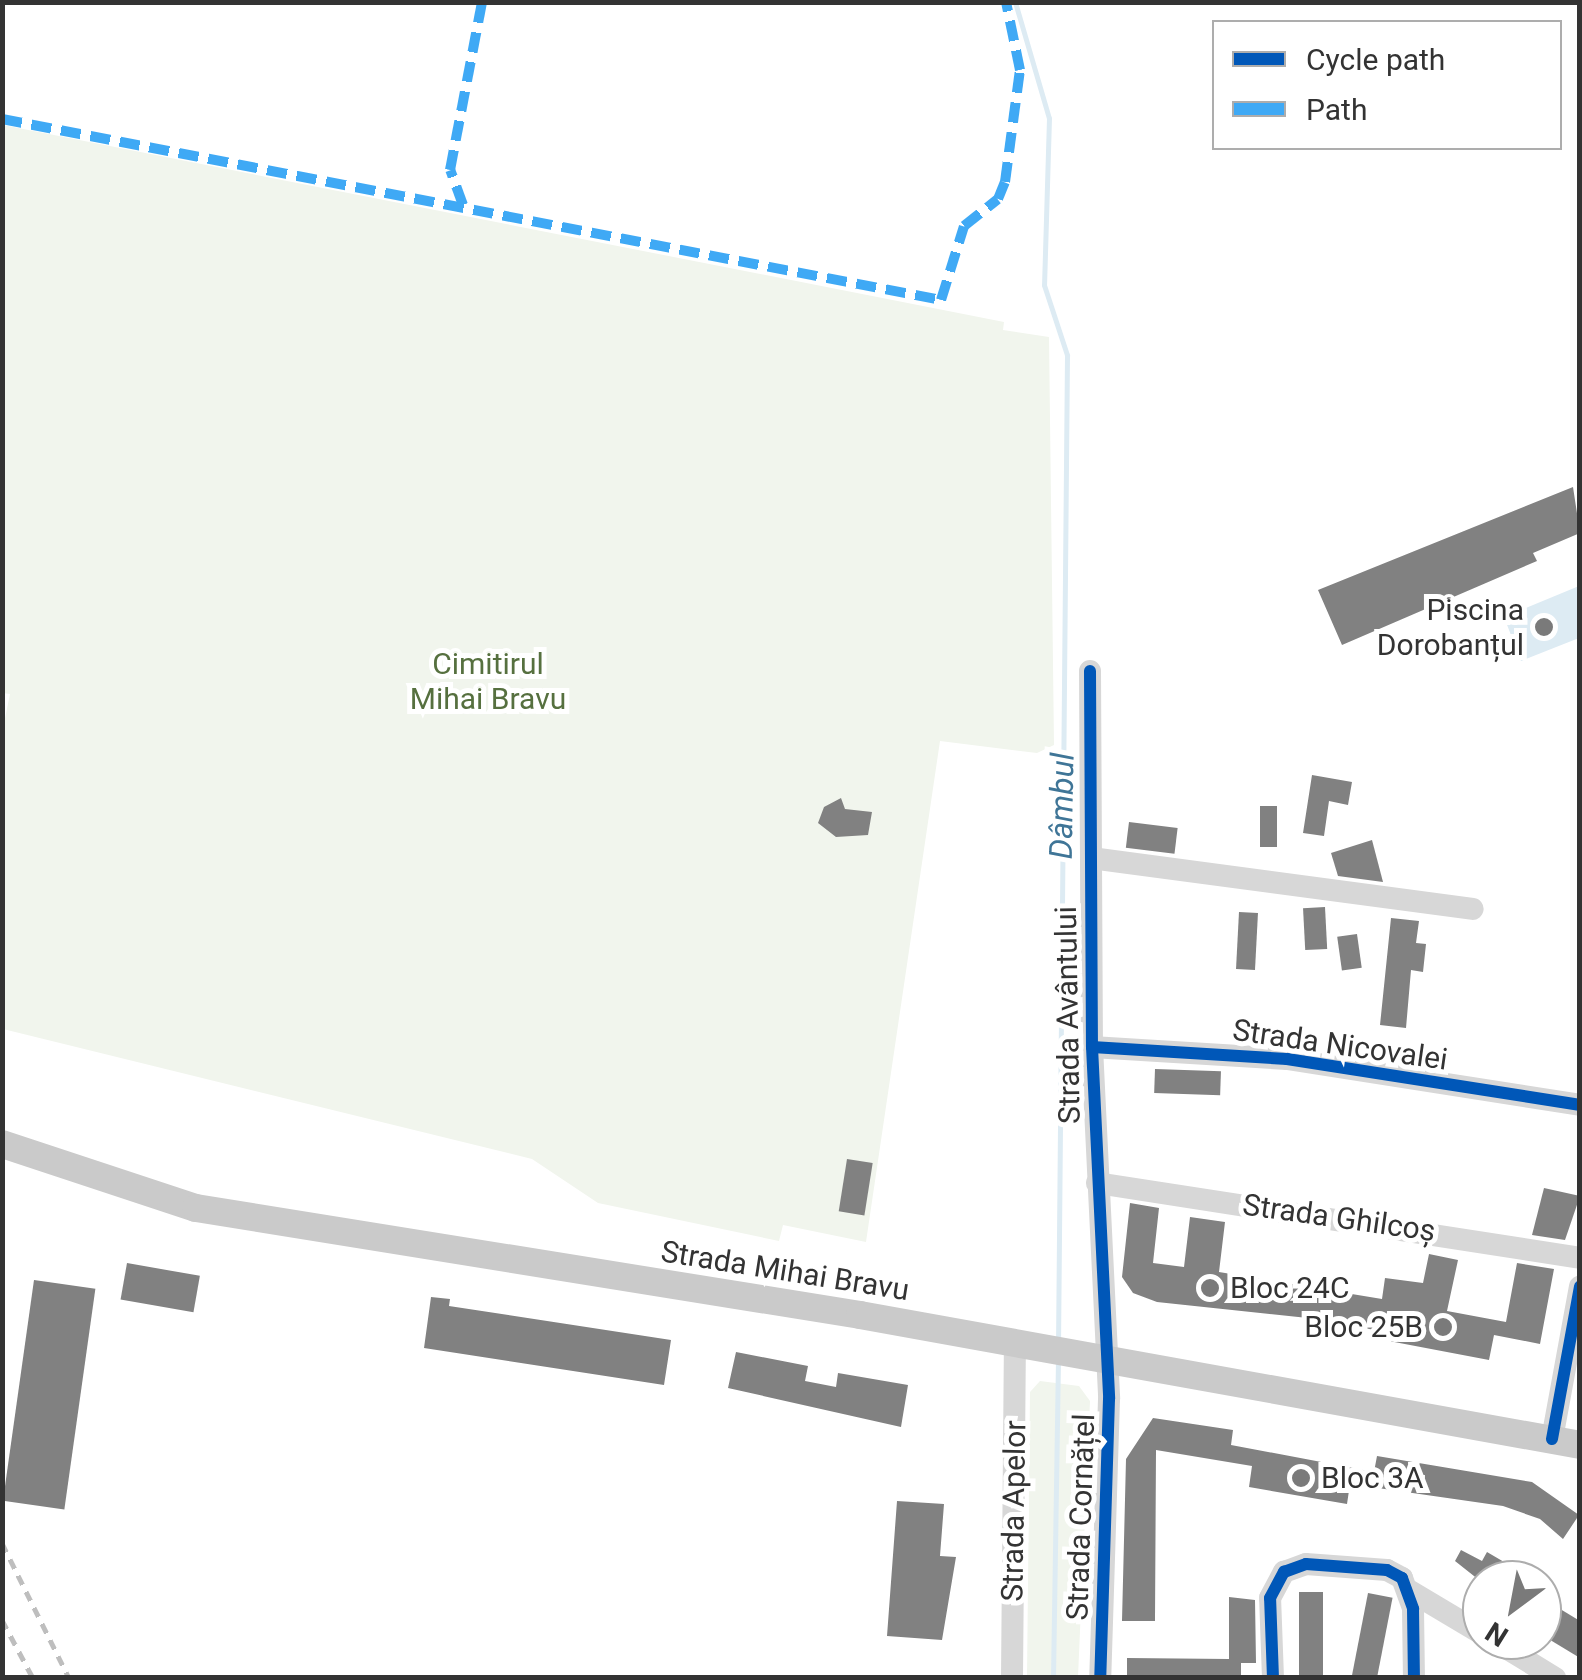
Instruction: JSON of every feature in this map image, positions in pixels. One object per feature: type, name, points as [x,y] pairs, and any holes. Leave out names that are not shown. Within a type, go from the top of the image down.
[{"type":"main road","name":"Strada Mihai Bravu","points":[[2,1144],[196,1208],[1094,1357],[1568,1445]]},
{"type":"street","name":"Strada Avântului","points":[[1090,670],[1092,1047],[1097,1183],[1094,1357]]},
{"type":"street","points":[[1091,858],[1473,909]]},
{"type":"street","name":"Strada Nicovalei","points":[[1092,1047],[1287,1059],[1580,1105]]},
{"type":"street","name":"Strada Ghilcoș","points":[[1097,1183],[1580,1258]]},
{"type":"street","points":[[1568,1445],[1580,1287]]},
{"type":"street","name":"Strada Apelor","points":[[1012,1678],[1015,1344]]},
{"type":"street","name":"Strada Cornățel","points":[[1094,1357],[1110,1399],[1100,1678]]},
{"type":"street","points":[[1273,1678],[1270,1598],[1284,1572],[1306,1564],[1387,1570],[1410,1591],[1462,1622]]},
{"type":"street","points":[[1410,1591],[1414,1678]]},
{"type":"street","points":[[1525,1660],[1555,1678]]},
{"type":"green space","name":"Cimitirul Mihai Bravu","points":[[3,125],[1004,322],[1003,330],[1049,337],[1054,745],[1037,753],[940,741],[866,1242],[783,1225],[779,1241],[598,1203],[532,1159],[3,1029],[2,733],[10,694],[2,693]]},
{"type":"green space","points":[[1040,1381],[1079,1386],[1090,1401],[1078,1677],[1027,1677],[1030,1392]]},
{"type":"shaded area","name":"Piscina Dorobanțul","points":[[1579,586],[1579,638],[1521,661],[1504,617]]},
{"type":"building","points":[[1573,487],[1580,533],[1533,553],[1537,561],[1342,645],[1318,590]]},
{"type":"building","points":[[1312,775],[1352,782],[1348,805],[1329,801],[1324,836],[1303,833]]},
{"type":"building","points":[[841,798],[845,809],[872,812],[868,835],[836,837],[818,823],[824,807]]},
{"type":"building","points":[[1260,806],[1277,806],[1277,847],[1260,847]]},
{"type":"building","points":[[1129,822],[1178,828],[1174,854],[1126,848]]},
{"type":"building","points":[[1372,840],[1383,882],[1338,876],[1331,853]]},
{"type":"building","points":[[1325,907],[1327,949],[1305,950],[1303,908]]},
{"type":"building","points":[[1239,912],[1258,913],[1255,970],[1236,969]]},
{"type":"building","points":[[1391,918],[1419,921],[1416,943],[1426,944],[1423,972],[1411,970],[1406,1028],[1380,1025]]},
{"type":"building","points":[[1357,934],[1362,968],[1342,970],[1337,937]]},
{"type":"building","points":[[1155,1069],[1221,1071],[1220,1095],[1154,1093]]},
{"type":"building","points":[[847,1159],[873,1163],[864,1215],[839,1211]]},
{"type":"building","points":[[1544,1188],[1580,1196],[1565,1240],[1532,1235]]},
{"type":"building","points":[[1130,1203],[1159,1208],[1153,1263],[1184,1267],[1190,1217],[1225,1222],[1219,1272],[1382,1299],[1385,1278],[1423,1283],[1429,1254],[1458,1260],[1447,1311],[1506,1322],[1517,1263],[1554,1269],[1540,1344],[1494,1335],[1489,1360],[1389,1341],[1390,1334],[1336,1321],[1157,1302],[1133,1293],[1122,1277]]},
{"type":"building","points":[[127,1263],[200,1276],[193,1312],[121,1299]]},
{"type":"building","points":[[34,1280],[95,1289],[64,1509],[3,1501]]},
{"type":"building","points":[[431,1297],[450,1299],[449,1306],[671,1340],[664,1385],[424,1348]]},
{"type":"building","points":[[736,1352],[808,1366],[805,1381],[836,1387],[838,1373],[908,1385],[901,1427],[728,1388]]},
{"type":"building","points":[[1153,1418],[1233,1430],[1231,1445],[1374,1472],[1377,1456],[1532,1482],[1579,1515],[1563,1539],[1540,1519],[1503,1506],[1350,1484],[1347,1504],[1249,1487],[1252,1466],[1156,1450],[1155,1621],[1122,1621],[1126,1459]]},
{"type":"building","points":[[897,1501],[944,1504],[940,1556],[956,1557],[942,1640],[887,1636]]},
{"type":"building","points":[[1461,1550],[1480,1560],[1462,1560],[1462,1567],[1455,1561]]},
{"type":"building","points":[[1487,1552],[1501,1560],[1483,1560]]},
{"type":"building","points":[[1299,1592],[1323,1592],[1323,1678],[1299,1678]]},
{"type":"building","points":[[1368,1593],[1393,1598],[1377,1678],[1352,1676]]},
{"type":"building","points":[[1229,1597],[1255,1600],[1256,1663],[1241,1663],[1241,1678],[1127,1678],[1127,1658],[1229,1659]]},
{"type":"building","points":[[1562,1610],[1580,1621],[1580,1658],[1562,1647]]},
{"type":"waterway","name":"Dâmbul","points":[[1015,2],[1049,118],[1044,285],[1067,355],[1058,1340]]},
{"type":"waterway","name":"Dâmbul","points":[[1053,1678],[1058,1361]]},
{"type":"railway","points":[[2,1543],[69,1678]]},
{"type":"railway","points":[[2,1620],[33,1678]]},
{"type":"marked path","points":[[463,205],[450,170],[482,2]]},
{"type":"marked path","points":[[2,119],[941,300],[964,226],[998,199],[1005,182],[1020,70],[1006,2]]},
{"type":"cycle path","points":[[1090,671],[1092,1047],[1109,1399],[1100,1678]]},
{"type":"cycle path","points":[[1092,1047],[1287,1059],[1580,1105]]},
{"type":"cycle path","points":[[1552,1439],[1580,1287]]},
{"type":"cycle path","points":[[1273,1678],[1270,1598],[1284,1572],[1306,1564],[1387,1570],[1402,1578],[1413,1609],[1414,1678]]},
{"type":"place","name":"Piscina Dorobanțul","points":[[1544,627]]},
{"type":"place","name":"Bloc 24C","points":[[1210,1288]]},
{"type":"place","name":"Bloc 25B","points":[[1443,1327]]},
{"type":"place","name":"Bloc 3A","points":[[1301,1478]]}]
